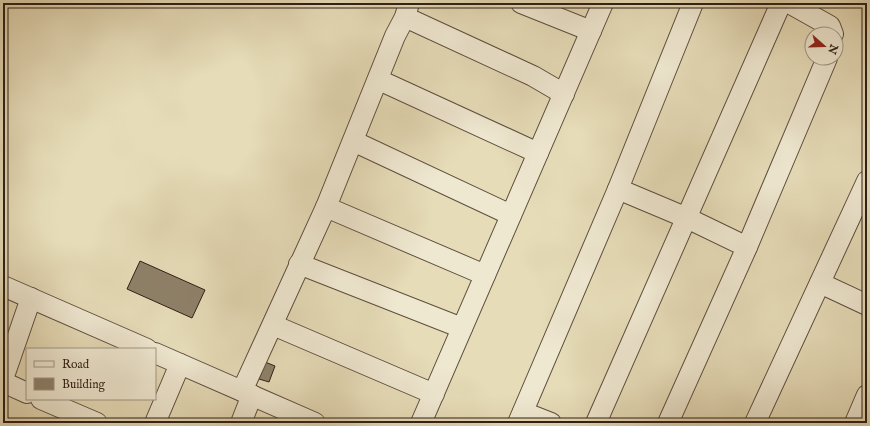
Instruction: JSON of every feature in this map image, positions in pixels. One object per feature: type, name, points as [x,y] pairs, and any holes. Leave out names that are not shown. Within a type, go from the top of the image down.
[{"type":"street","points":[[421,423],[603,3]]},
{"type":"street","points":[[551,423],[520,418],[618,189],[693,3]]},
{"type":"street","points":[[596,423],[781,3]]},
{"type":"street","points":[[789,3],[830,26]]},
{"type":"street","points":[[529,5],[591,31]]},
{"type":"street","points":[[241,423],[247,393],[273,325],[298,264],[326,207],[379,80],[395,36],[407,10],[533,76],[564,94]]},
{"type":"street","points":[[668,423],[747,247],[824,66]]},
{"type":"street","points":[[379,80],[538,153]]},
{"type":"street","points":[[353,141],[511,214]]},
{"type":"street","points":[[755,423],[867,181]]},
{"type":"street","points":[[618,189],[687,218],[747,247]]},
{"type":"street","points":[[326,207],[485,275]]},
{"type":"street","points":[[298,264],[462,328]]},
{"type":"street","points":[[820,282],[867,305]]},
{"type":"street","points":[[3,286],[145,348]]},
{"type":"street","points":[[26,392],[3,381],[31,298]]},
{"type":"street","points":[[273,325],[434,394]]},
{"type":"street","points":[[156,353],[315,423]]},
{"type":"street","points":[[154,423],[180,364]]},
{"type":"street","points":[[855,423],[867,395]]},
{"type":"street","points":[[42,400],[67,417],[96,423]]},
{"type":"building","points":[[140,261],[205,290],[192,318],[127,289]]},
{"type":"building","points":[[265,362],[275,366],[269,382],[259,379]]}]
